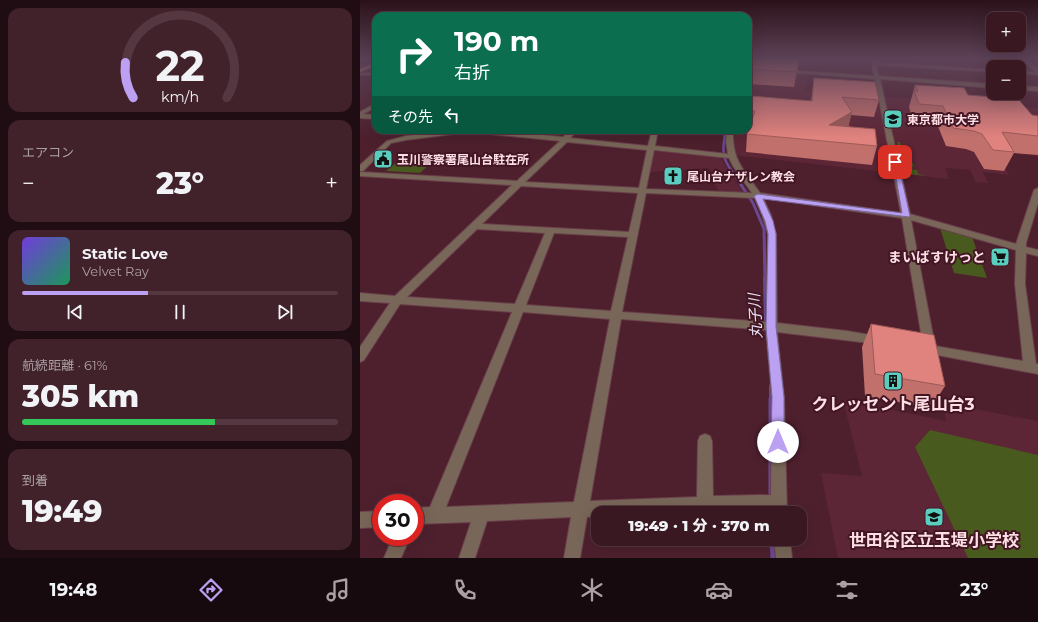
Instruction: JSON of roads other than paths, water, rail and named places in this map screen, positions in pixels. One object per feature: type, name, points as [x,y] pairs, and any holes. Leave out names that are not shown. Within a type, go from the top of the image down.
[{"type":"street","points":[[878,85],[906,216],[930,349]]},
{"type":"street","points":[[1026,88],[1038,89]]},
{"type":"street","points":[[360,115],[372,108]]},
{"type":"street","points":[[360,115],[372,116]]},
{"type":"street","points":[[360,169],[389,142],[438,134]]},
{"type":"street","points":[[424,516],[756,502],[777,506],[778,397],[770,326],[772,234],[769,221],[752,196],[741,174],[725,156],[507,134]]},
{"type":"street","points":[[360,357],[398,299],[571,134]]},
{"type":"street","points":[[572,558],[616,315],[654,134]]},
{"type":"street","points":[[725,156],[729,134]]},
{"type":"street","points":[[360,174],[752,196],[906,216],[1038,253]]},
{"type":"street","points":[[915,347],[1034,368],[1020,284],[1021,248],[1038,190]]},
{"type":"street","points":[[474,226],[632,235]]},
{"type":"street","points":[[435,515],[551,230]]},
{"type":"street","points":[[360,297],[770,326],[835,333],[886,342]]},
{"type":"street","points":[[705,441],[705,504]]},
{"type":"street","points":[[467,558],[482,513]]},
{"type":"street","points":[[360,520],[372,519]]},
{"type":"street","points":[[392,558],[398,546]]},
{"type":"street","points":[[783,546],[784,558]]},
{"type":"waterway","name":"丸子川","points":[[725,134],[723,148],[725,160],[742,186]]},
{"type":"waterway","name":"丸子川","points":[[741,185],[753,203],[764,229],[765,279]]},
{"type":"waterway","name":"丸子川","points":[[765,278],[766,322]]},
{"type":"waterway","name":"丸子川","points":[[771,386],[771,498]]},
{"type":"waterway","name":"丸子川","points":[[772,546],[773,558]]},
{"type":"place","name":"東京都市大学","points":[[893,119]]},
{"type":"place","name":"玉川警察署尾山台駐在所","points":[[383,159]]},
{"type":"place","name":"尾山台ナザレン教会","points":[[673,176]]},
{"type":"place","name":"まいばすけっと","points":[[1000,257]]},
{"type":"place","name":"クレッセント尾山台3","points":[[893,381]]},
{"type":"place","name":"世田谷区立玉堤小学校","points":[[934,517]]}]
